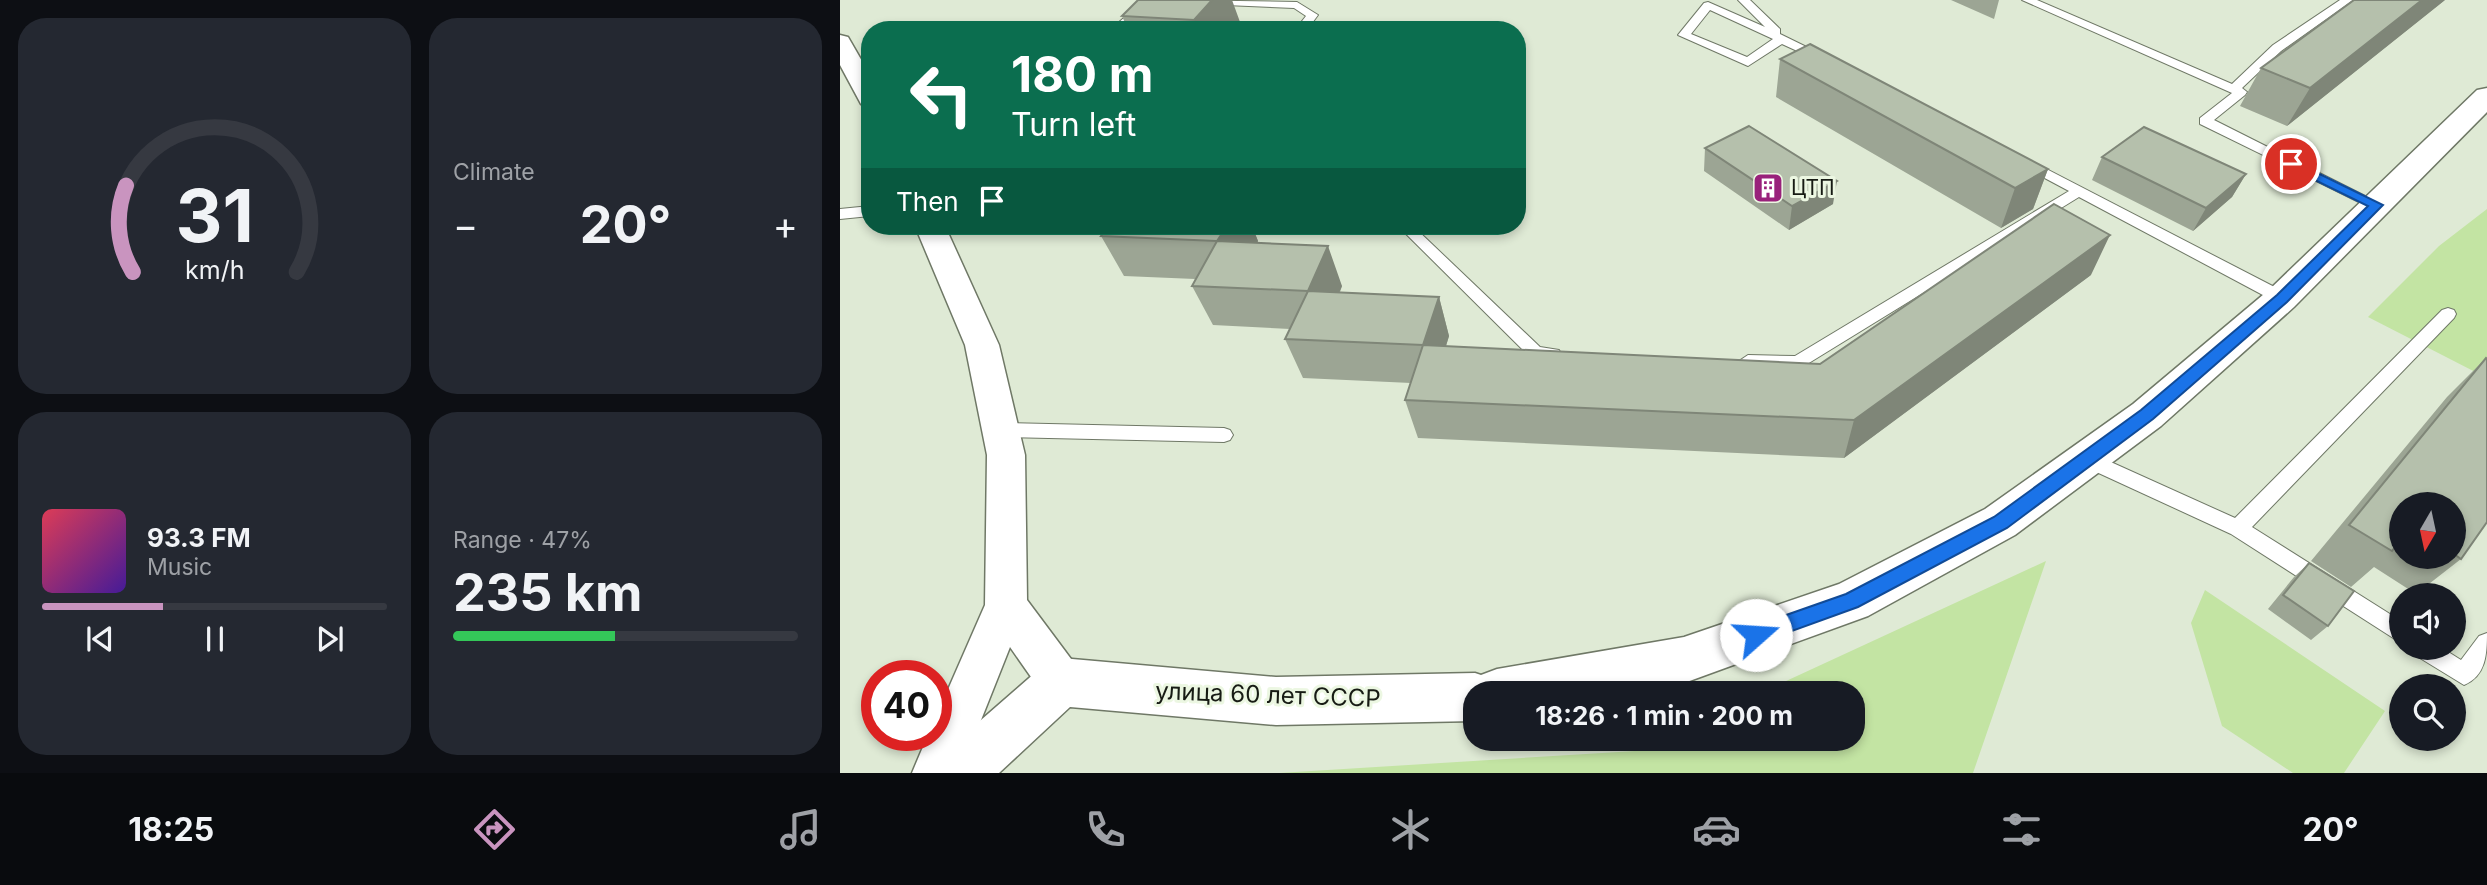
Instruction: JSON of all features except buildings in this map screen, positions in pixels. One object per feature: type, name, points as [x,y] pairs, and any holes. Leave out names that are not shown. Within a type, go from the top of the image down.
[{"type":"street","points":[[840,42],[861,82]]},
{"type":"street","points":[[1565,681],[1684,660],[1852,601],[2000,522],[2147,415],[2282,298],[2487,96]]},
{"type":"street","points":[[934,235],[982,345],[1006,455],[1006,605],[936,773]]},
{"type":"street","points":[[961,773],[1061,682],[1006,605]]},
{"type":"street","name":"улица 60 лет СССР","points":[[1061,682],[1276,701],[1463,697]]},
{"type":"lane","points":[[1126,21],[1145,5],[1158,0]]},
{"type":"lane","points":[[1180,0],[1297,5],[1312,15],[1308,21]]},
{"type":"lane","points":[[1744,0],[1783,38]]},
{"type":"lane","points":[[2028,0],[2241,92],[2205,121],[2376,205]]},
{"type":"lane","points":[[2234,89],[2277,48],[2347,0]]},
{"type":"lane","points":[[1783,38],[1748,62],[1684,35],[1708,5],[1783,38],[1832,63]]},
{"type":"lane","points":[[2018,158],[2282,298]]},
{"type":"lane","points":[[1729,360],[1798,362],[2080,190]]},
{"type":"lane","points":[[840,214],[861,212]]},
{"type":"lane","points":[[1414,235],[1536,353],[1564,354]]},
{"type":"lane","points":[[2238,528],[2448,314]]},
{"type":"lane","points":[[1000,430],[1224,435]]},
{"type":"lane","points":[[2086,459],[2238,528],[2389,625]]},
{"type":"lane","points":[[2442,660],[2464,674],[2487,643]]},
{"type":"green space","points":[[2487,209],[2487,378],[2368,317],[2439,246]]},
{"type":"green space","points":[[2046,561],[1973,773],[1279,773],[1635,751],[1865,751],[1865,681],[1786,681]]},
{"type":"green space","points":[[2205,590],[2385,711],[2344,773],[2293,773],[2222,726],[2191,623]]},
{"type":"place","name":"ЦТП","points":[[1768,188]]},
{"type":"route","points":[[1756,635],[1852,601],[2000,522],[2147,415],[2282,298],[2376,205],[2291,164]]}]
